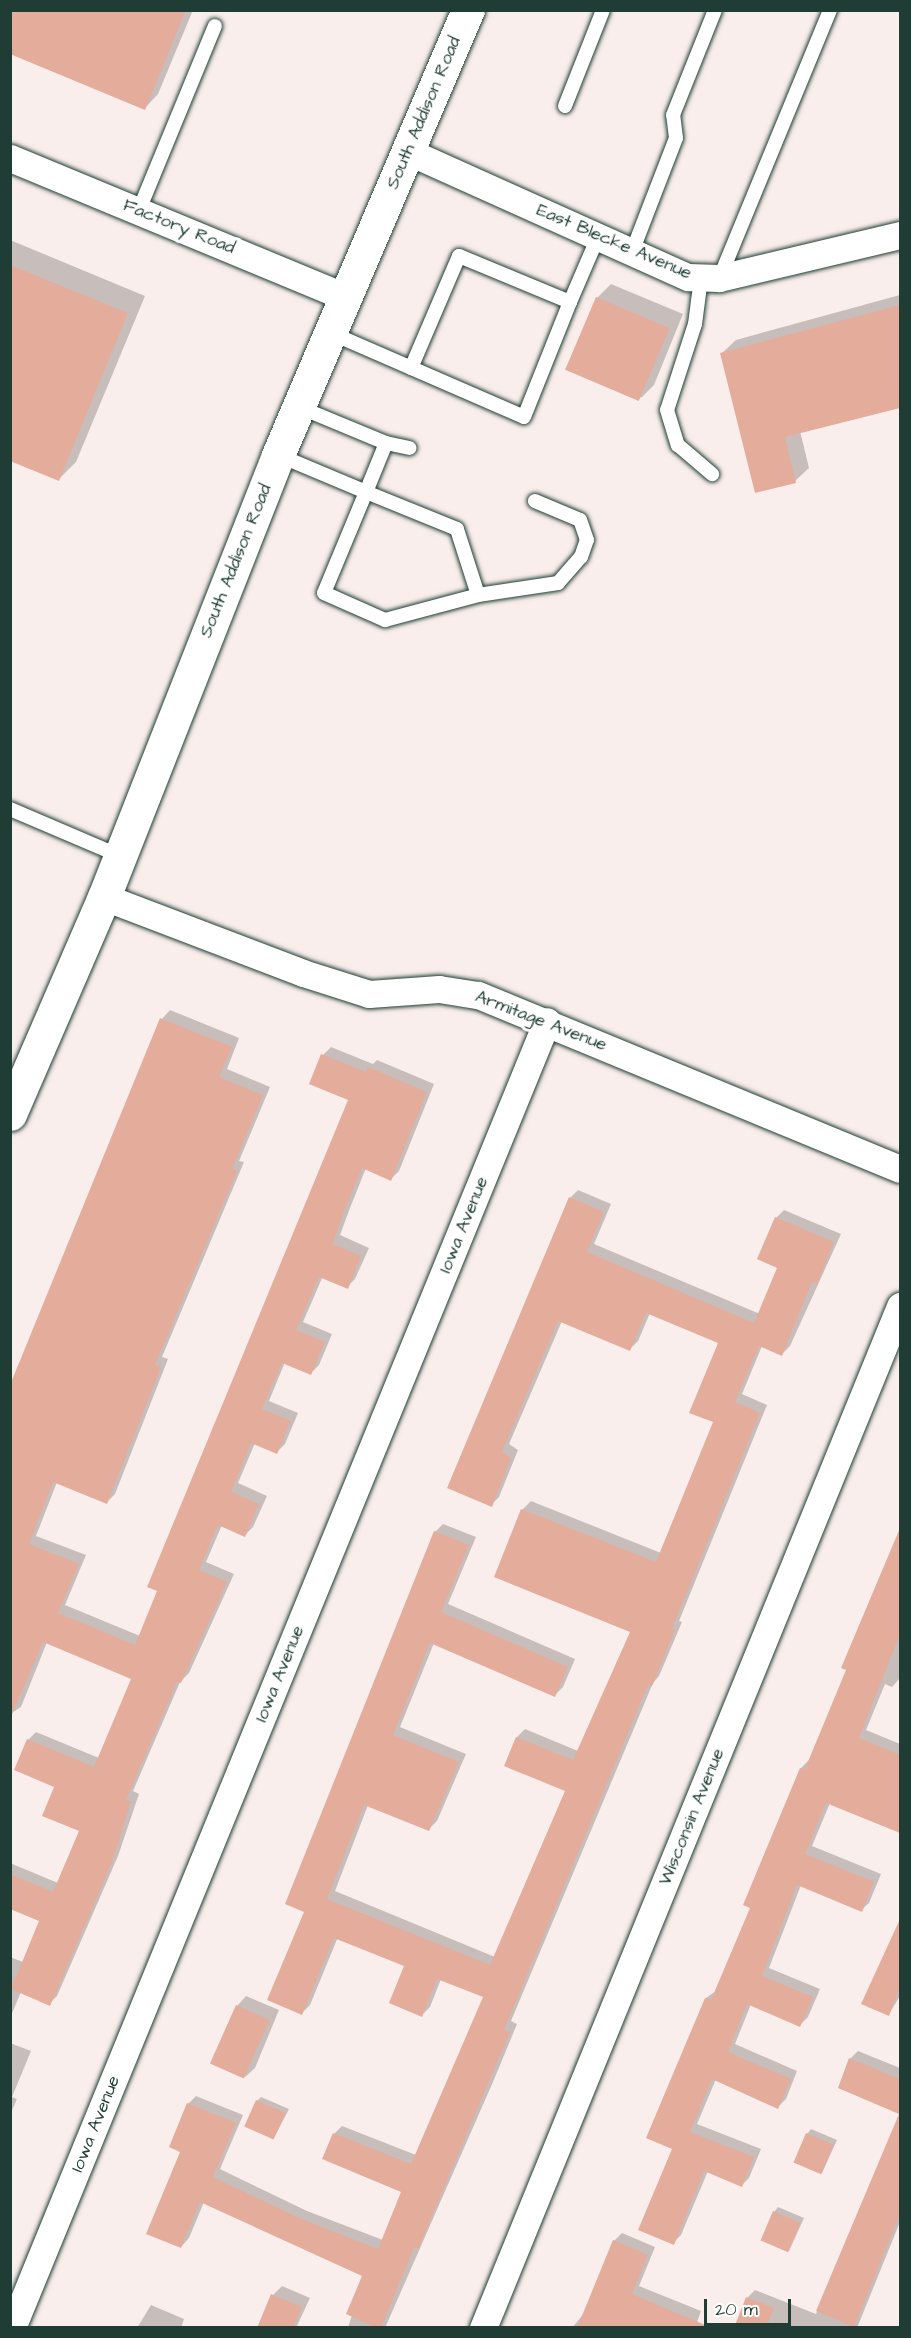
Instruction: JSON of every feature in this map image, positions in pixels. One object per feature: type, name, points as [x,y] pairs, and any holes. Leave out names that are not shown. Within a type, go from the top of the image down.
[{"type":"street","name":"South Addison Road","points":[[10,1114],[104,897],[278,455],[468,10]]},
{"type":"street","name":"East Blecke Avenue","points":[[407,152],[688,277],[710,278],[900,235]]},
{"type":"street","name":"Factory Road","points":[[10,158],[346,297]]},
{"type":"street","name":"Armitage Avenue","points":[[104,897],[303,973],[369,994],[439,989],[469,994],[547,1021],[900,1169]]},
{"type":"street","name":"Iowa Avenue","points":[[12,2328],[547,1021]]},
{"type":"street","name":"Wisconsin Avenue","points":[[483,2328],[900,1306]]},
{"type":"lane","points":[[565,106],[603,10]]},
{"type":"lane","points":[[632,252],[676,138],[673,115],[715,10]]},
{"type":"lane","points":[[712,474],[678,445],[667,410],[710,278],[830,10]]},
{"type":"lane","points":[[139,210],[215,26]]},
{"type":"lane","points":[[331,333],[524,417],[598,237]]},
{"type":"lane","points":[[411,368],[459,256],[570,302]]},
{"type":"lane","points":[[299,407],[386,444],[409,448]]},
{"type":"lane","points":[[386,444],[324,593],[385,620],[478,595],[558,583],[581,557],[587,540],[580,520],[536,501]]},
{"type":"lane","points":[[278,455],[457,529],[478,595]]},
{"type":"lane","points":[[10,809],[120,856]]},
{"type":"building","points":[[10,10],[186,10],[145,110],[10,54]]},
{"type":"building","points":[[10,265],[128,313],[59,481],[10,461]]},
{"type":"building","points":[[596,297],[670,328],[639,401],[565,370]]},
{"type":"building","points":[[900,305],[900,408],[785,437],[796,483],[755,493],[720,353]]},
{"type":"building","points":[[160,1018],[232,1047],[219,1077],[263,1095],[232,1169],[237,1171],[155,1365],[161,1367],[107,1504],[53,1482],[29,1544],[79,1564],[58,1613],[135,1645],[157,1591],[147,1587],[348,1100],[309,1084],[321,1054],[366,1072],[368,1067],[427,1092],[391,1181],[362,1168],[333,1244],[361,1256],[348,1289],[319,1277],[296,1330],[325,1342],[311,1375],[282,1363],[262,1409],[291,1421],[277,1454],[251,1443],[231,1492],[259,1504],[245,1537],[218,1525],[199,1570],[227,1582],[181,1683],[177,1682],[126,1800],[131,1802],[111,1865],[50,2006],[11,1989],[39,1921],[10,1909],[10,1874],[53,1892],[79,1831],[42,1816],[54,1787],[14,1770],[27,1739],[94,1767],[131,1679],[43,1642],[10,1719],[10,1385]]},
{"type":"building","points":[[569,1197],[604,1212],[587,1252],[754,1323],[777,1268],[757,1259],[775,1217],[834,1242],[817,1284],[812,1282],[782,1356],[759,1346],[735,1402],[760,1413],[672,1629],[675,1630],[652,1686],[648,1685],[504,2030],[510,2032],[418,2249],[414,2248],[381,2328],[377,2328],[346,2314],[362,2276],[200,2202],[181,2248],[146,2234],[180,2152],[169,2147],[187,2103],[236,2123],[213,2177],[299,2218],[378,2249],[401,2192],[322,2159],[333,2133],[411,2164],[483,1997],[437,1979],[422,2017],[389,2003],[404,1966],[334,1938],[302,2015],[267,2000],[304,1912],[285,1904],[434,1531],[469,1545],[441,1612],[568,1667],[555,1697],[430,1643],[393,1735],[459,1762],[429,1831],[364,1805],[327,1899],[490,1965],[565,1791],[504,1766],[516,1737],[573,1760],[630,1632],[494,1577],[521,1509],[656,1562],[713,1422],[689,1413],[718,1343],[646,1313],[630,1351],[558,1321],[502,1452],[511,1458],[492,1507],[447,1488]]},
{"type":"building","points":[[900,1528],[900,1634],[859,1738],[900,1755],[900,1833],[826,1803],[805,1854],[874,1882],[862,1912],[797,1885],[762,1976],[813,1997],[800,2027],[747,2004],[728,2052],[791,2079],[778,2109],[712,2079],[690,2132],[754,2157],[742,2187],[704,2171],[674,2245],[638,2230],[672,2149],[646,2138],[705,1998],[711,2000],[750,1908],[743,1905],[800,1768],[805,1769],[846,1670],[841,1668]]},
{"type":"building","points":[[900,1919],[900,1987],[889,2016],[861,2004]]},
{"type":"building","points":[[236,2005],[270,2020],[244,2079],[210,2063]]},
{"type":"building","points":[[849,2058],[900,2079],[900,2214],[854,2327],[816,2311],[899,2114],[838,2088]]},
{"type":"building","points":[[256,2100],[285,2113],[273,2140],[244,2126]]},
{"type":"building","points":[[806,2133],[834,2145],[821,2174],[793,2162]]},
{"type":"building","points":[[773,2211],[801,2223],[788,2252],[760,2240]]},
{"type":"building","points":[[613,2240],[648,2255],[632,2294],[712,2328],[577,2328]]},
{"type":"building","points":[[271,2294],[302,2307],[293,2328],[257,2328]]},
{"type":"building","points":[[746,2297],[774,2308],[766,2328],[734,2328]]}]
